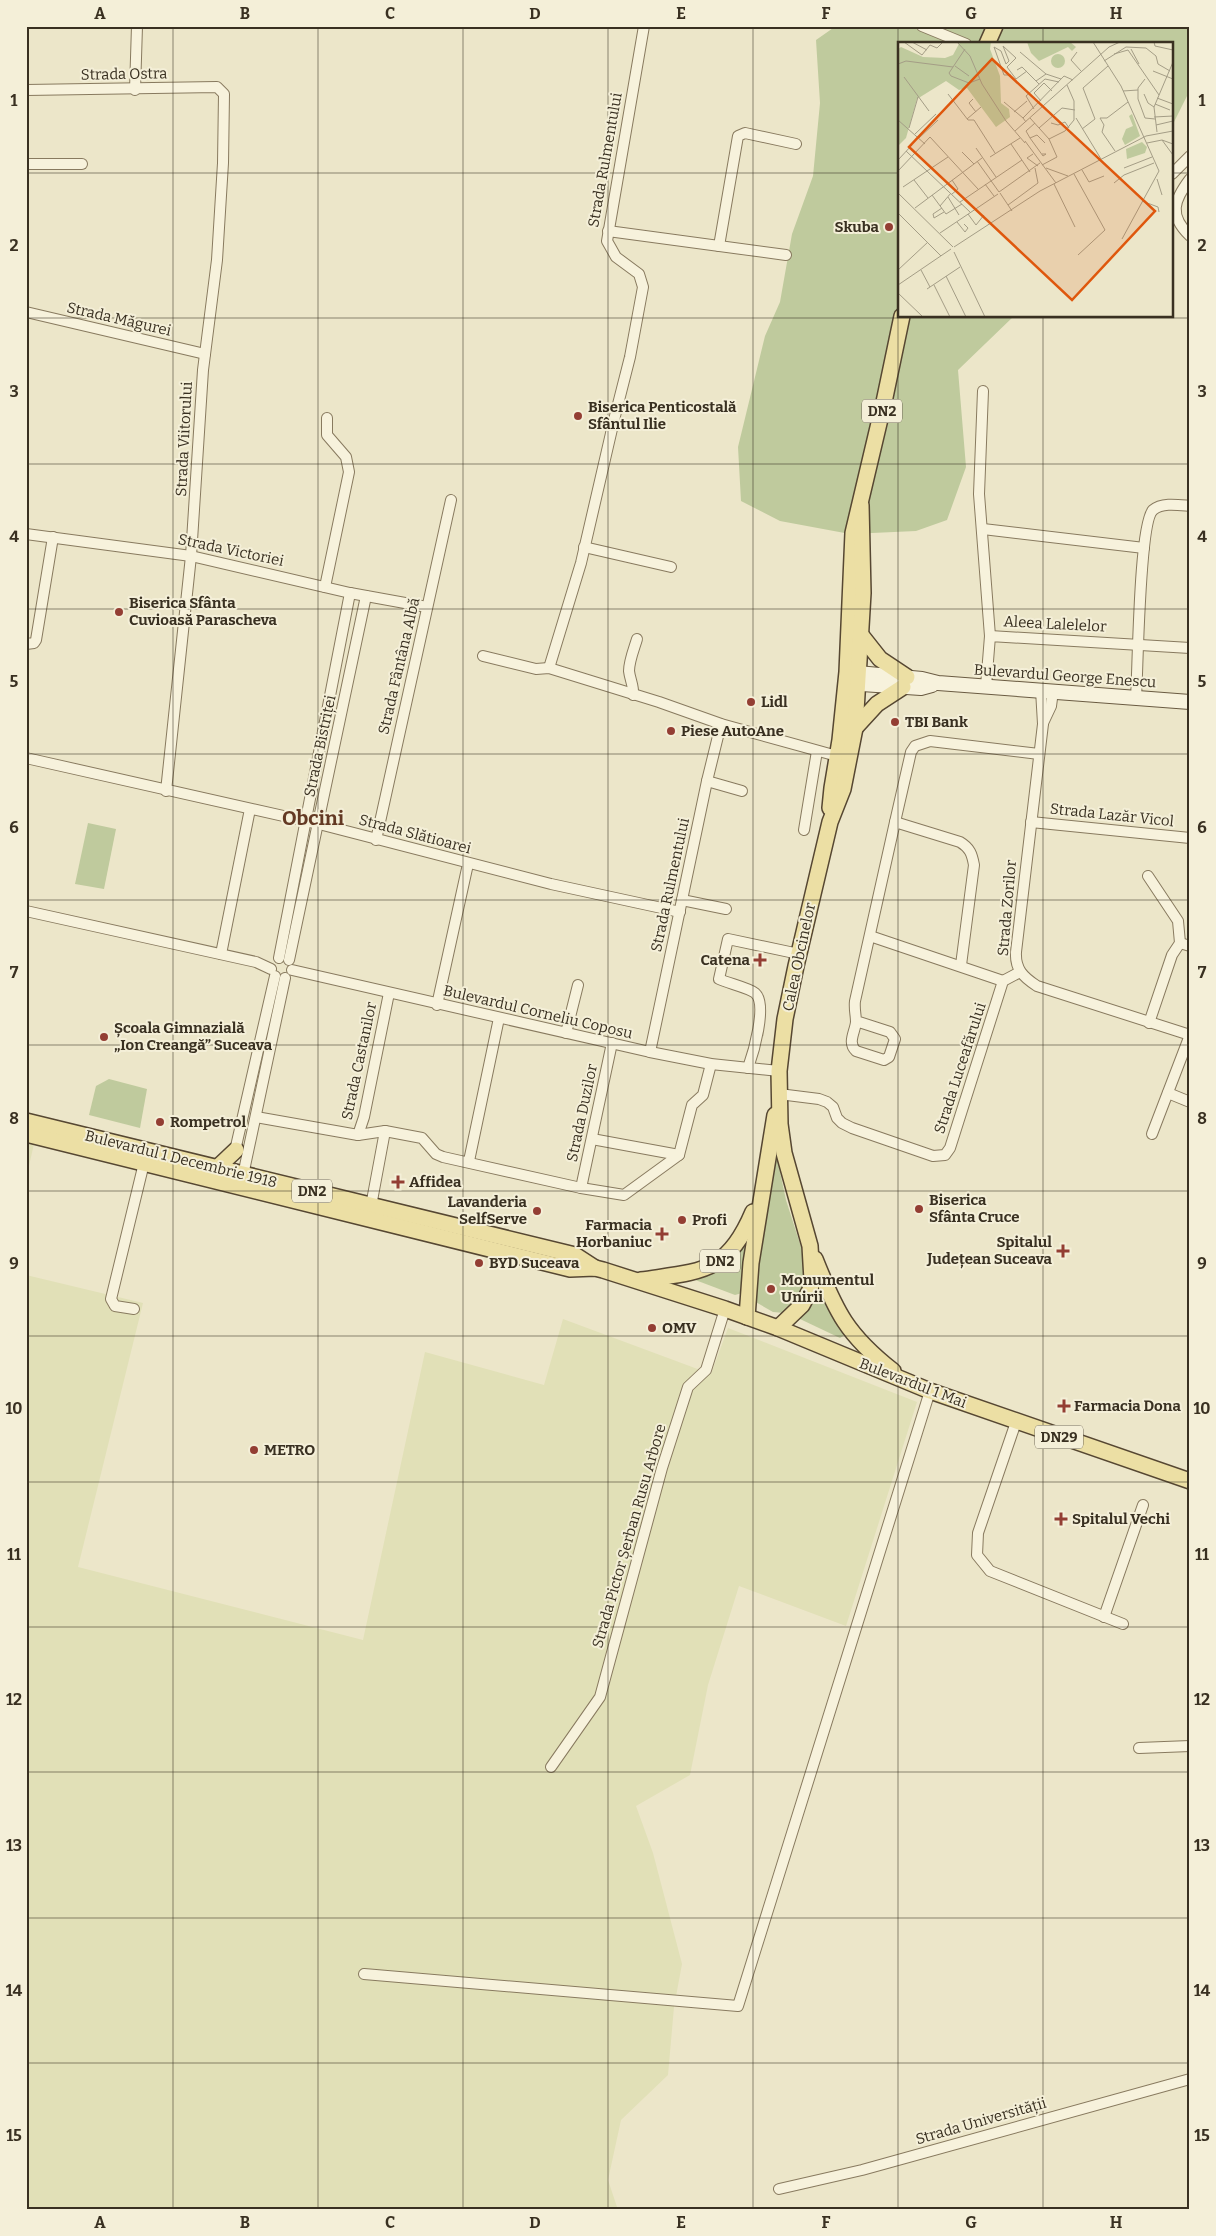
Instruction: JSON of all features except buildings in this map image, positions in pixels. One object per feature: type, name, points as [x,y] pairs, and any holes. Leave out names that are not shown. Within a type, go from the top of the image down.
[{"type":"main road","points":[[989,42],[995,26]]},
{"type":"main road","name":"DN2","points":[[853,678],[853,534],[902,318]]},
{"type":"main road","name":"DN2","points":[[853,678],[861,635],[863,536],[861,505]]},
{"type":"main road","points":[[855,728],[877,704],[905,682],[880,659],[861,635]]},
{"type":"main road","name":"Bulevardul George Enescu","points":[[853,678],[905,682],[921,688],[938,683],[1190,702]]},
{"type":"main road","name":"Calea Obcinelor","points":[[778,1328],[802,1305],[810,1290],[812,1272],[810,1246],[784,1154],[779,1072],[785,1019],[798,954],[830,822],[843,789],[855,728],[853,678]]},
{"type":"main road","name":"Calea Obcinelor","points":[[830,822],[832,788],[837,756],[853,678]]},
{"type":"main road","name":"Calea Obcinelor","points":[[747,1317],[751,1263],[779,1094]]},
{"type":"main road","name":"Bulevardul 1 Decembrie 1918","points":[[26,1121],[232,1176],[371,1206],[575,1255],[595,1268],[638,1280]]},
{"type":"main road","name":"Bulevardul 1 Decembrie 1918","points":[[26,1134],[144,1163],[232,1176],[363,1219],[570,1269],[595,1268]]},
{"type":"main road","points":[[232,1176],[236,1150]]},
{"type":"main road","name":"DN2","points":[[638,1280],[700,1271],[716,1264],[739,1240],[762,1189]]},
{"type":"main road","name":"DN29","points":[[810,1246],[830,1296],[850,1331],[876,1358],[909,1384]]},
{"type":"main road","name":"Bulevardul 1 Mai","points":[[638,1280],[778,1328],[909,1384],[1190,1481]]},
{"type":"street","points":[[135,90],[137,26]]},
{"type":"street","name":"Strada Rulmentului","points":[[549,668],[584,547],[630,357],[643,287],[639,274],[616,258],[607,241],[644,26]]},
{"type":"street","points":[[922,26],[961,42]]},
{"type":"street","name":"Strada Ostra","points":[[26,90],[135,90],[217,87],[222,90]]},
{"type":"street","name":"Strada Viitorului","points":[[166,790],[191,556],[205,354],[217,251],[223,163],[224,94],[222,90]]},
{"type":"street","points":[[719,246],[738,136],[745,133],[796,144]]},
{"type":"street","points":[[1174,172],[1190,156]]},
{"type":"street","points":[[26,164],[82,164]]},
{"type":"street","points":[[1190,179],[1176,202],[1176,217],[1190,236]]},
{"type":"street","points":[[608,231],[786,255]]},
{"type":"street","name":"Strada Măgurei","points":[[26,312],[205,354]]},
{"type":"street","points":[[983,391],[979,494],[983,529],[982,555],[990,636]]},
{"type":"street","points":[[325,587],[349,472],[346,457],[327,435],[327,418]]},
{"type":"street","name":"Strada Fântâna Albă","points":[[376,840],[451,500]]},
{"type":"street","points":[[1136,697],[1146,525],[1152,511],[1158,506],[1175,504],[1190,506]]},
{"type":"street","points":[[983,529],[1144,548]]},
{"type":"street","name":"Strada Victoriei","points":[[26,534],[191,556],[350,593],[427,607]]},
{"type":"street","points":[[26,644],[31,645],[36,640],[53,537]]},
{"type":"street","points":[[584,547],[671,567]]},
{"type":"street","name":"Strada Bistriței","points":[[232,1176],[256,1117],[306,821],[350,593]]},
{"type":"street","name":"Strada Bistriței","points":[[236,1150],[281,967],[319,824],[366,596]]},
{"type":"street","name":"Aleea Lalelelor","points":[[986,686],[990,636],[1190,648]]},
{"type":"street","points":[[633,695],[629,668],[637,639]]},
{"type":"street","points":[[483,656],[536,669],[549,668],[721,724],[837,756]]},
{"type":"street","name":"Strada Zorilor","points":[[1047,690],[1016,952],[1016,960],[1020,972],[1037,986],[1190,1035]]},
{"type":"street","name":"Strada Rulmentului","points":[[650,1052],[707,781],[721,724]]},
{"type":"street","points":[[856,1021],[890,1032],[895,1039],[892,1054],[884,1060],[852,1048],[856,1021],[853,1013],[910,752],[922,743],[930,741],[1039,754]]},
{"type":"street","points":[[804,830],[817,751]]},
{"type":"street","name":"Strada Slătioarei","points":[[26,758],[319,824],[468,864],[605,897],[680,912]]},
{"type":"street","points":[[707,781],[742,791]]},
{"type":"street","points":[[221,954],[250,809]]},
{"type":"street","points":[[895,822],[960,842],[968,846],[972,854],[974,865],[961,965]]},
{"type":"street","name":"Strada Lazăr Vicol","points":[[1031,822],[1190,838]]},
{"type":"street","points":[[437,1005],[468,864]]},
{"type":"street","points":[[1148,876],[1178,921],[1185,945],[1170,962],[1149,1023]]},
{"type":"street","points":[[682,900],[726,909]]},
{"type":"street","name":"Bulevardul Corneliu Coposu","points":[[26,911],[281,967],[437,1005],[650,1052],[711,1064],[779,1072]]},
{"type":"street","points":[[870,936],[1004,981],[1020,972]]},
{"type":"street","points":[[748,1068],[755,1043],[760,1001],[755,993],[719,979],[728,939],[798,954]]},
{"type":"street","name":"Strada Luceafărului","points":[[779,1094],[819,1099],[833,1107],[837,1118],[852,1128],[940,1157],[950,1148],[1004,981]]},
{"type":"street","points":[[566,1033],[578,985]]},
{"type":"street","name":"Strada Castanilor","points":[[358,1135],[364,1118],[389,993]]},
{"type":"street","points":[[469,1162],[499,1018]]},
{"type":"street","points":[[1152,1134],[1190,1035]]},
{"type":"street","name":"Strada Duzilor","points":[[581,1188],[612,1043]]},
{"type":"street","points":[[256,1117],[358,1135],[384,1131],[422,1138],[436,1154],[581,1188],[624,1195],[679,1155],[692,1105],[703,1095],[711,1064]]},
{"type":"street","points":[[1168,1094],[1190,1102]]},
{"type":"street","points":[[371,1206],[384,1131]]},
{"type":"street","points":[[592,1139],[679,1155]]},
{"type":"street","points":[[134,1309],[115,1306],[111,1299],[144,1163]]},
{"type":"street","name":"Strada Pictor Șerban Rusu Arbore","points":[[551,1767],[600,1697],[662,1468],[688,1387],[706,1370],[725,1309]]},
{"type":"street","points":[[364,1974],[738,2006],[930,1391]]},
{"type":"street","points":[[1016,1422],[978,1533],[977,1555],[990,1571],[1123,1624]]},
{"type":"street","points":[[1104,1616],[1143,1504]]},
{"type":"street","points":[[1139,1748],[1190,1746]]},
{"type":"street","name":"Strada Universității","points":[[779,2189],[862,2170],[1190,2079]]},
{"type":"green space","points":[[836,26],[1190,26],[1190,90],[1174,122],[1174,42],[898,42],[898,318],[1012,318],[958,370],[966,467],[947,520],[916,531],[850,534],[780,521],[741,501],[738,447],[765,336],[780,302],[792,234],[813,176],[820,103],[816,40]]},
{"type":"green space","points":[[88,823],[116,829],[104,889],[75,884]]},
{"type":"green space","points":[[109,1079],[147,1089],[140,1128],[89,1115],[96,1086]]},
{"type":"green space","points":[[26,1132],[36,1135],[26,1179]]},
{"type":"green space","points":[[774,1144],[786,1200],[801,1247],[808,1280],[804,1296],[784,1313],[773,1312],[754,1301],[757,1250]]},
{"type":"green space","points":[[753,1220],[742,1293],[735,1295],[690,1278]]},
{"type":"green space","points":[[26,1275],[143,1303],[78,1567],[363,1640],[425,1352],[544,1385],[563,1319],[711,1374],[728,1328],[917,1402],[846,1626],[739,1586],[708,1685],[690,1775],[636,1806],[653,1853],[682,1964],[674,2007],[668,2075],[621,2120],[608,2180],[618,2210],[26,2210]]},
{"type":"green space","points":[[818,1284],[846,1334],[840,1338],[800,1319],[799,1316]]},
{"type":"place","name":"Skuba","points":[[889,227]]},
{"type":"place","name":"Biserica Penticostală Sfântul Ilie","points":[[578,416]]},
{"type":"place","name":"Biserica Sfânta Cuvioasă Parascheva","points":[[119,612]]},
{"type":"place","name":"Lidl","points":[[751,702]]},
{"type":"place","name":"TBI Bank","points":[[895,722]]},
{"type":"place","name":"Piese AutoAne","points":[[671,731]]},
{"type":"place","name":"Catena","points":[[760,960]]},
{"type":"place","name":"Școala Gimnazială „Ion Creangă” Suceava","points":[[104,1037]]},
{"type":"place","name":"Rompetrol","points":[[160,1122]]},
{"type":"place","name":"Affidea","points":[[398,1182]]},
{"type":"place","name":"Biserica Sfânta Cruce","points":[[919,1209]]},
{"type":"place","name":"Lavanderia SelfServe","points":[[537,1211]]},
{"type":"place","name":"Profi","points":[[682,1220]]},
{"type":"place","name":"Farmacia Horbaniuc","points":[[662,1234]]},
{"type":"place","name":"Spitalul Județean Suceava","points":[[1063,1251]]},
{"type":"place","name":"BYD Suceava","points":[[479,1263]]},
{"type":"place","name":"Monumentul Unirii","points":[[771,1289]]},
{"type":"place","name":"OMV","points":[[652,1328]]},
{"type":"place","name":"Farmacia Dona","points":[[1064,1406]]},
{"type":"place","name":"METRO","points":[[254,1450]]},
{"type":"place","name":"Spitalul Vechi","points":[[1061,1519]]},
{"type":"district","name":"Obcini","points":[[313,818]]}]
